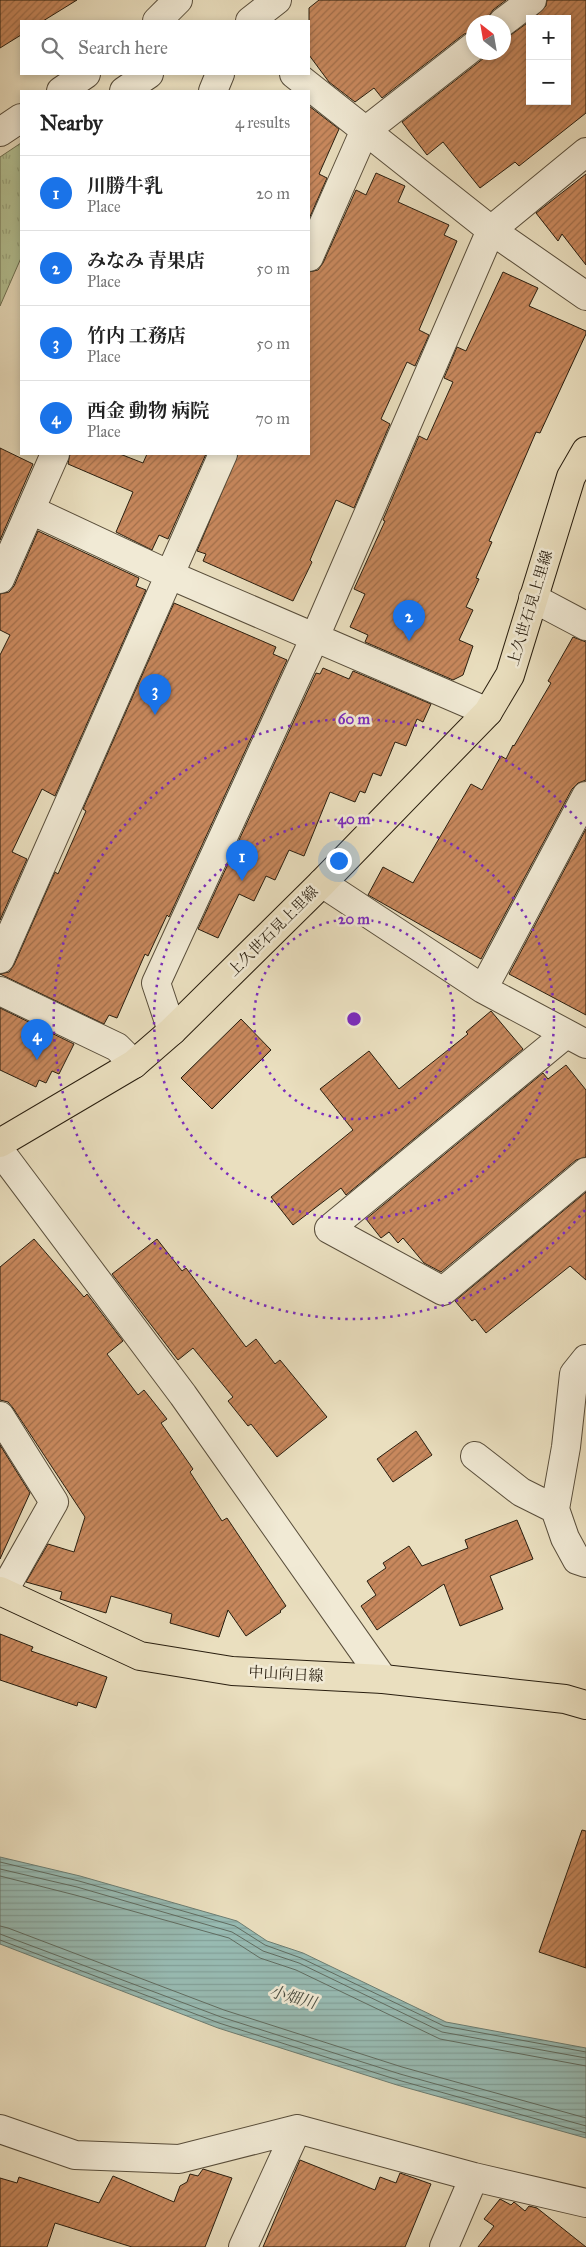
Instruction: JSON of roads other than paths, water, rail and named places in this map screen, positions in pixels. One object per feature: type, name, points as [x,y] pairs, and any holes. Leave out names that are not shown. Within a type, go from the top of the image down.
[{"type":"main road","name":"上久世石見上里線","points":[[0,1143],[134,1064],[172,1031],[322,883],[488,712],[510,675],[571,477],[586,451]]},
{"type":"main road","name":"中山向日線","points":[[2,1591],[140,1656],[232,1671],[383,1679],[565,1699],[586,1705]]},
{"type":"street","points":[[158,20],[178,0]]},
{"type":"street","points":[[241,20],[246,0]]},
{"type":"street","points":[[251,20],[277,0]]},
{"type":"street","points":[[511,16],[532,0]]},
{"type":"street","points":[[310,255],[364,132],[466,52]]},
{"type":"street","points":[[62,90],[85,75]]},
{"type":"street","points":[[125,90],[148,75]]},
{"type":"street","points":[[213,90],[220,75]]},
{"type":"street","points":[[295,75],[364,132],[491,230],[586,296]]},
{"type":"street","points":[[0,132],[20,119]]},
{"type":"street","points":[[172,1031],[156,983],[315,638],[491,230],[586,152]]},
{"type":"street","points":[[0,579],[55,455]]},
{"type":"street","points":[[0,959],[223,455]]},
{"type":"street","points":[[31,510],[170,575],[488,712]]},
{"type":"street","points":[[533,598],[586,626]]},
{"type":"street","points":[[483,989],[586,796]]},
{"type":"street","points":[[322,883],[483,989],[576,1039],[329,1229],[443,1290],[586,1172]]},
{"type":"street","points":[[0,991],[117,1047],[134,1064]]},
{"type":"street","points":[[0,1151],[183,1395],[383,1679]]},
{"type":"street","points":[[582,1371],[555,1510],[565,1538],[577,1560],[586,1563]]},
{"type":"street","points":[[0,1416],[54,1502],[2,1591]]},
{"type":"street","points":[[475,1456],[520,1492],[555,1510]]},
{"type":"street","points":[[0,2129],[74,2155],[179,2159],[297,2129],[474,2177],[586,2203]]},
{"type":"street","points":[[244,2247],[297,2129]]},
{"type":"street","points":[[444,2247],[474,2177]]},
{"type":"water","name":"小畑川","points":[[0,1857],[80,1876],[237,1921],[267,1941],[303,1953],[446,2022],[586,2048],[586,2138],[397,2085],[218,2028],[0,1944]]},
{"type":"place","name":"みなみ 青果店","points":[[409,641]]},
{"type":"place","name":"竹内 工務店","points":[[155,715]]},
{"type":"place","name":"川勝牛乳","points":[[242,881]]},
{"type":"place","name":"西金 動物 病院","points":[[37,1060]]}]
